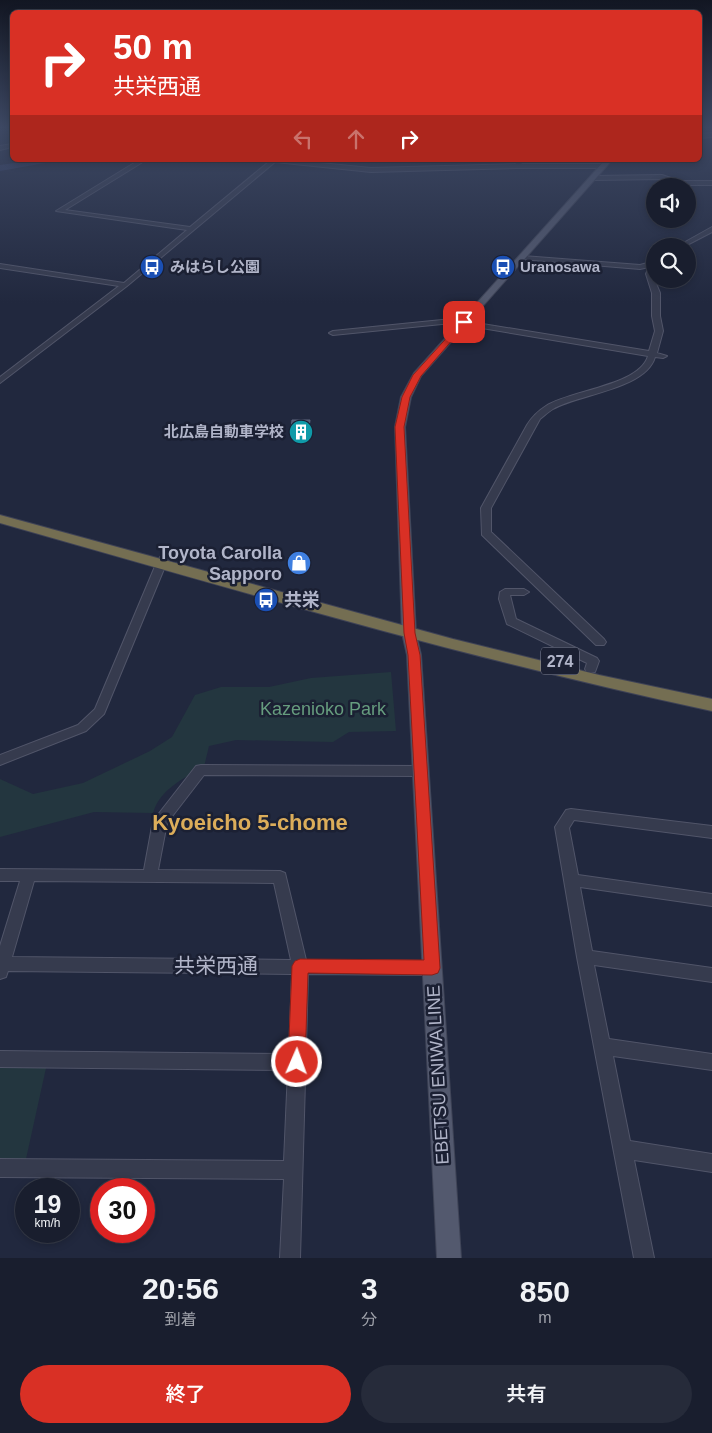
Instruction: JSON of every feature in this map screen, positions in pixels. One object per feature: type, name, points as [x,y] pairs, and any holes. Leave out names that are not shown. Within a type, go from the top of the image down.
[{"type":"highway","name":"274","points":[[0,509],[164,560]]},
{"type":"highway","name":"274","points":[[0,519],[164,560],[599,681],[712,705]]},
{"type":"highway","name":"274","points":[[409,627],[591,669],[712,694]]},
{"type":"main road","name":"EBETSU ENIWA LINE","points":[[449,1258],[414,655],[409,627],[400,427],[406,397],[417,375],[524,258],[586,186]]},
{"type":"street","points":[[101,186],[59,211],[192,229]]},
{"type":"street","points":[[0,381],[124,286],[243,186]]},
{"type":"street","points":[[696,238],[712,229]]},
{"type":"street","points":[[524,258],[640,267],[646,265]]},
{"type":"street","points":[[0,266],[124,286]]},
{"type":"street","points":[[600,642],[486,534],[486,508],[537,417],[550,407],[626,381],[649,365],[659,331],[654,288]]},
{"type":"street","points":[[333,332],[452,321],[663,356]]},
{"type":"street","points":[[0,760],[82,728],[100,711],[164,560]]},
{"type":"street","points":[[524,592],[505,592],[504,599],[511,621],[593,661],[591,669]]},
{"type":"street","points":[[150,876],[160,821],[201,770],[420,771]]},
{"type":"street","points":[[644,1258],[585,957],[562,827],[571,814],[712,832]]},
{"type":"street","points":[[0,875],[280,877],[300,966],[290,1258]]},
{"type":"street","points":[[1,967],[29,875]]},
{"type":"street","points":[[571,880],[712,900]]},
{"type":"street","points":[[585,957],[712,976]]},
{"type":"street","name":"共栄西通","points":[[1,967],[300,966],[432,968]]},
{"type":"street","points":[[602,1046],[712,1062]]},
{"type":"street","points":[[0,1059],[297,1062]]},
{"type":"street","points":[[623,1149],[712,1164]]},
{"type":"street","points":[[0,1168],[293,1170]]},
{"type":"green space","name":"Kazenioko Park","points":[[391,672],[396,731],[349,732],[333,742],[236,740],[209,746],[204,767],[181,780],[167,791],[161,797],[153,813],[94,812],[0,837],[0,779],[33,794],[83,783],[150,751],[172,737],[195,695],[221,687],[269,687],[311,678]]},
{"type":"green space","points":[[0,1059],[48,1059],[24,1168],[0,1168]]},
{"type":"building","points":[[292,420],[310,420],[309,428],[291,430]]},
{"type":"place","name":"みはらし公園","points":[[152,267]]},
{"type":"place","name":"Uranosawa","points":[[503,267]]},
{"type":"place","name":"北広島自動車学校","points":[[301,432]]},
{"type":"place","name":"Toyota Carolla Sapporo","points":[[299,563]]},
{"type":"place","name":"共栄","points":[[266,600]]},
{"type":"district","name":"Kyoeicho 5-chome","points":[[250,822]]},
{"type":"route","points":[[297,1062],[300,966],[432,968],[414,655],[409,633],[400,427],[406,397],[417,375],[464,322]]}]
